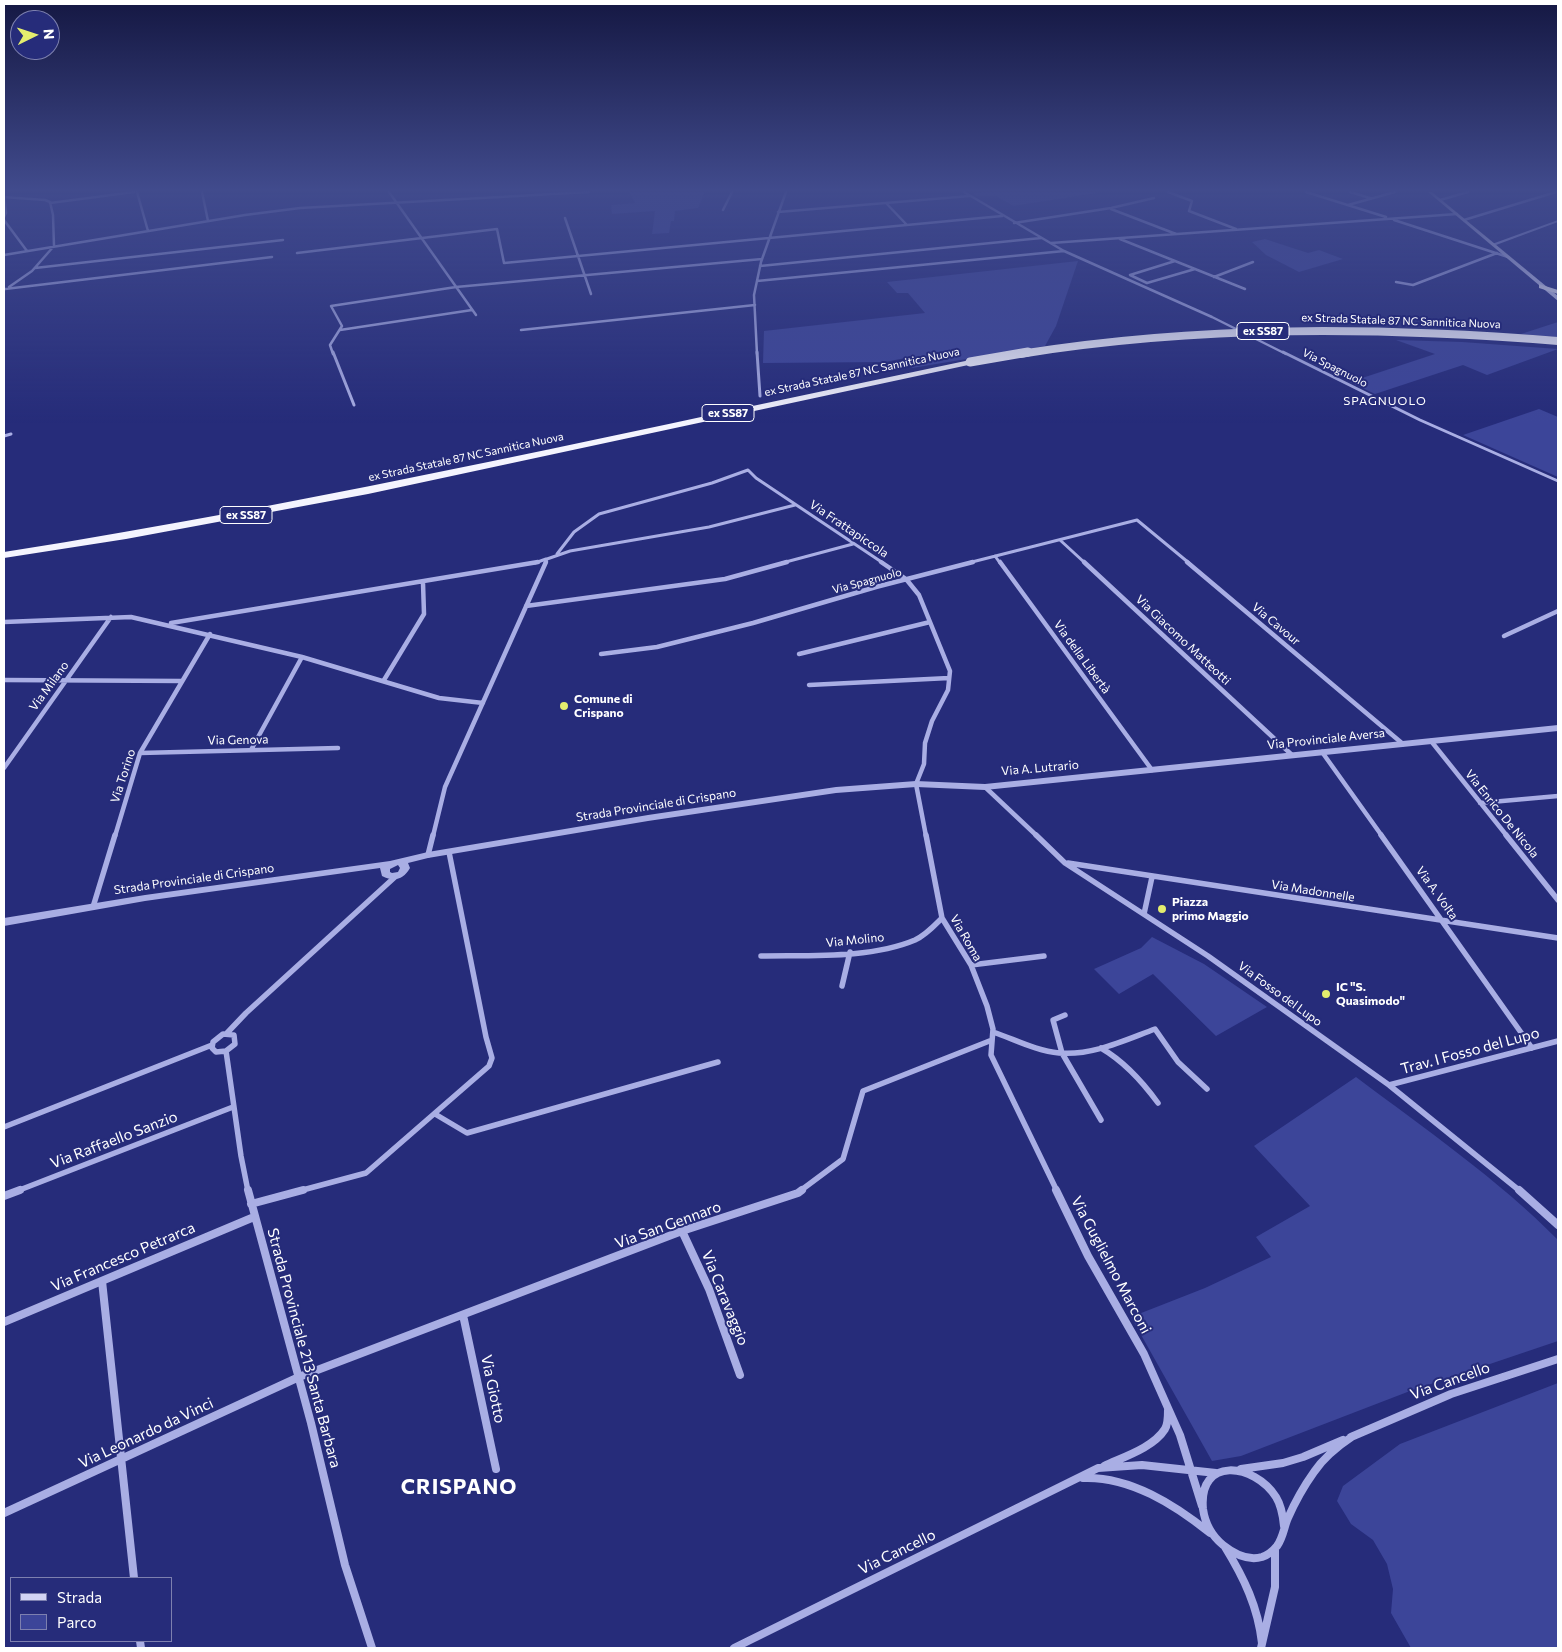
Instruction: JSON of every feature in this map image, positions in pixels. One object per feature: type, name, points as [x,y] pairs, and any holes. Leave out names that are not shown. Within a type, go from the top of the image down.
[{"type":"highway","points":[[1542,286],[1558,292]]},
{"type":"highway","name":"ex Strada Statale 87 NC Sannitica Nuova","points":[[4,555],[192,525],[329,499],[970,362],[1096,342],[1234,332],[1377,330],[1558,341]]},
{"type":"main road","points":[[1522,269],[1558,299]]},
{"type":"street","points":[[5,289],[33,269]]},
{"type":"street","points":[[5,289],[171,269]]},
{"type":"street","points":[[443,269],[476,315]]},
{"type":"street","points":[[582,269],[591,294]]},
{"type":"street","points":[[354,405],[330,345],[342,326],[331,306],[456,288],[652,269]]},
{"type":"street","points":[[759,269],[754,295],[760,396]]},
{"type":"street","points":[[757,281],[879,269]]},
{"type":"street","name":"Via Spagnuolo","points":[[1105,269],[1212,316],[1420,420],[1558,481]]},
{"type":"street","points":[[1149,269],[1130,275],[1147,283],[1195,269]]},
{"type":"street","points":[[1195,269],[1245,289]]},
{"type":"street","points":[[1214,277],[1235,269]]},
{"type":"street","points":[[1396,282],[1413,284],[1453,269]]},
{"type":"street","points":[[521,330],[755,305]]},
{"type":"street","points":[[340,330],[472,310]]},
{"type":"street","points":[[4,436],[11,434]]},
{"type":"street","name":"Via Frattapiccola","points":[[557,554],[574,532],[599,514],[712,483],[748,470],[756,478],[795,505],[906,579],[919,595],[950,671],[948,690],[932,721],[925,743],[924,764],[916,784]]},
{"type":"street","points":[[166,624],[533,564],[557,554],[709,527],[795,505]]},
{"type":"street","name":"Via Spagnuolo","points":[[601,654],[657,647],[906,579],[1137,520]]},
{"type":"street","name":"Via Cavour","points":[[1137,520],[1403,744]]},
{"type":"street","name":"Via Giacomo Matteotti","points":[[1060,540],[1292,755]]},
{"type":"street","points":[[526,606],[725,579],[853,544]]},
{"type":"street","name":"Via della Libertà","points":[[996,556],[1152,770]]},
{"type":"street","points":[[428,856],[445,787],[547,559]]},
{"type":"street","points":[[384,680],[424,614],[423,583]]},
{"type":"street","points":[[1504,636],[1558,611]]},
{"type":"street","name":"Via Milano","points":[[4,768],[112,617]]},
{"type":"street","points":[[4,622],[131,617],[302,657],[440,698],[483,703]]},
{"type":"street","points":[[799,654],[930,622]]},
{"type":"street","name":"Via Torino","points":[[93,907],[140,753],[210,634]]},
{"type":"street","points":[[251,750],[302,657]]},
{"type":"street","points":[[809,685],[949,678]]},
{"type":"street","points":[[4,680],[182,681]]},
{"type":"street","name":"Via Provinciale Aversa","points":[[1097,776],[1558,728]]},
{"type":"street","name":"Via Enrico De Nicola","points":[[1431,741],[1558,900]]},
{"type":"street","name":"Via Genova","points":[[140,753],[338,748]]},
{"type":"street","name":"Via A. Volta","points":[[1322,752],[1532,1048]]},
{"type":"street","name":"Via A. Lutrario","points":[[985,787],[1097,776]]},
{"type":"street","points":[[916,784],[985,787]]},
{"type":"street","name":"Strada Provinciale di Crispano","points":[[401,862],[449,852],[779,797],[836,790],[916,784]]},
{"type":"street","name":"Via Roma","points":[[916,784],[942,918],[971,965],[987,1006],[993,1032],[992,1040]]},
{"type":"street","name":"Via Fosso del Lupo","points":[[985,787],[1065,863],[1208,956],[1388,1085],[1525,1195],[1558,1226]]},
{"type":"street","points":[[1480,803],[1558,796]]},
{"type":"street","points":[[251,1204],[366,1173],[489,1066],[492,1058],[486,1037],[449,852]]},
{"type":"street","points":[[4,1127],[212,1045],[216,1038],[227,1033],[246,1013],[396,876],[401,874],[405,868],[401,862],[388,864],[384,871],[387,876],[396,876]]},
{"type":"street","name":"Via Madonnelle","points":[[1065,863],[1558,938]]},
{"type":"street","name":"Strada Provinciale di Crispano","points":[[4,922],[93,907],[388,864]]},
{"type":"street","points":[[1144,914],[1152,877]]},
{"type":"street","name":"Via Molino","points":[[761,956],[876,950],[914,940],[928,932],[942,918]]},
{"type":"street","points":[[842,986],[850,952]]},
{"type":"street","points":[[971,965],[1044,956]]},
{"type":"street","points":[[1066,1015],[1053,1020],[1062,1053],[1101,1120]]},
{"type":"street","points":[[993,1032],[1062,1053],[1079,1053],[1101,1048],[1155,1029],[1178,1062],[1207,1089]]},
{"type":"street","name":"Strada Provinciale 213 Santa Barbara","points":[[227,1033],[234,1035],[236,1041],[233,1047],[226,1052],[233,1107],[254,1217],[298,1377],[345,1565],[372,1648]]},
{"type":"street","name":"Via San Gennaro","points":[[298,1377],[682,1232],[798,1193],[843,1159],[863,1091],[992,1040]]},
{"type":"street","name":"Via Guglielmo Marconi","points":[[992,1040],[991,1054],[1008,1090],[1088,1256],[1144,1354],[1168,1407],[1202,1506]]},
{"type":"street","name":"Trav. I Fosso del Lupo","points":[[1388,1085],[1558,1041]]},
{"type":"street","points":[[212,1045],[216,1052],[226,1052]]},
{"type":"street","points":[[1101,1048],[1118,1057],[1158,1103]]},
{"type":"street","points":[[435,1114],[467,1133],[718,1062]]},
{"type":"street","name":"Via Raffaello Sanzio","points":[[4,1196],[233,1107]]},
{"type":"street","name":"Via Francesco Petrarca","points":[[4,1322],[254,1217]]},
{"type":"street","name":"Via Caravaggio","points":[[682,1232],[709,1289],[740,1375]]},
{"type":"street","points":[[102,1281],[134,1577]]},
{"type":"street","name":"Via Giotto","points":[[463,1314],[496,1469]]},
{"type":"street","name":"Via Cancello","points":[[1353,1436],[1451,1394],[1558,1359]]},
{"type":"street","name":"Via Leonardo da Vinci","points":[[4,1513],[298,1377]]},
{"type":"street","name":"Via Cancello","points":[[734,1648],[1157,1438],[1165,1430],[1168,1421],[1168,1407]]},
{"type":"street","points":[[1261,1646],[1261,1624],[1249,1587],[1205,1521],[1202,1492],[1207,1480],[1216,1473],[1228,1469],[1241,1470],[1283,1463],[1303,1457],[1353,1436]]},
{"type":"street","points":[[1224,1547],[1238,1555],[1252,1558],[1264,1556],[1275,1550],[1297,1498],[1315,1469],[1334,1449],[1353,1436]]},
{"type":"street","name":"Via Cancello","points":[[1098,1468],[1122,1465],[1216,1473]]},
{"type":"street","points":[[1241,1470],[1254,1475],[1271,1491],[1282,1511],[1284,1526]]},
{"type":"street","name":"Via Cancello","points":[[1073,1480],[1087,1477],[1104,1478],[1126,1484],[1181,1510],[1213,1535]]},
{"type":"street","points":[[1261,1646],[1276,1582],[1278,1566],[1275,1550]]},
{"type":"green space","points":[[1004,269],[1075,269],[1056,326],[1045,346],[912,368],[905,358],[885,362],[763,363],[764,331],[925,313],[908,293],[897,293],[887,282]]},
{"type":"green space","points":[[1293,269],[1309,269],[1299,272]]},
{"type":"green space","points":[[1558,322],[1558,337],[1521,334]]},
{"type":"green space","points":[[1396,340],[1462,342],[1558,349],[1487,375],[1463,365],[1375,394],[1350,382],[1435,354]]},
{"type":"green space","points":[[1539,409],[1558,417],[1558,477],[1463,435]]},
{"type":"green space","points":[[1152,937],[1204,964],[1267,1007],[1216,1036],[1153,974],[1119,994],[1094,969],[1141,948]]},
{"type":"green space","points":[[1356,1077],[1486,1175],[1558,1240],[1558,1341],[1410,1391],[1241,1456],[1212,1461],[1131,1317],[1205,1288],[1271,1257],[1256,1237],[1310,1206],[1254,1146]]},
{"type":"green space","points":[[1558,1383],[1558,1648],[1411,1648],[1391,1613],[1393,1589],[1387,1564],[1373,1540],[1351,1524],[1337,1501],[1343,1486],[1400,1444]]},
{"type":"place","name":"Comune di Crispano","points":[[564,706]]},
{"type":"place","name":"Piazza primo Maggio","points":[[1162,909]]},
{"type":"place","name":"IC \"S. Quasimodo\"","points":[[1326,994]]},
{"type":"district","name":"SPAGNUOLO","points":[[1385,401]]},
{"type":"district","name":"CRISPANO","points":[[459,1487]]}]
